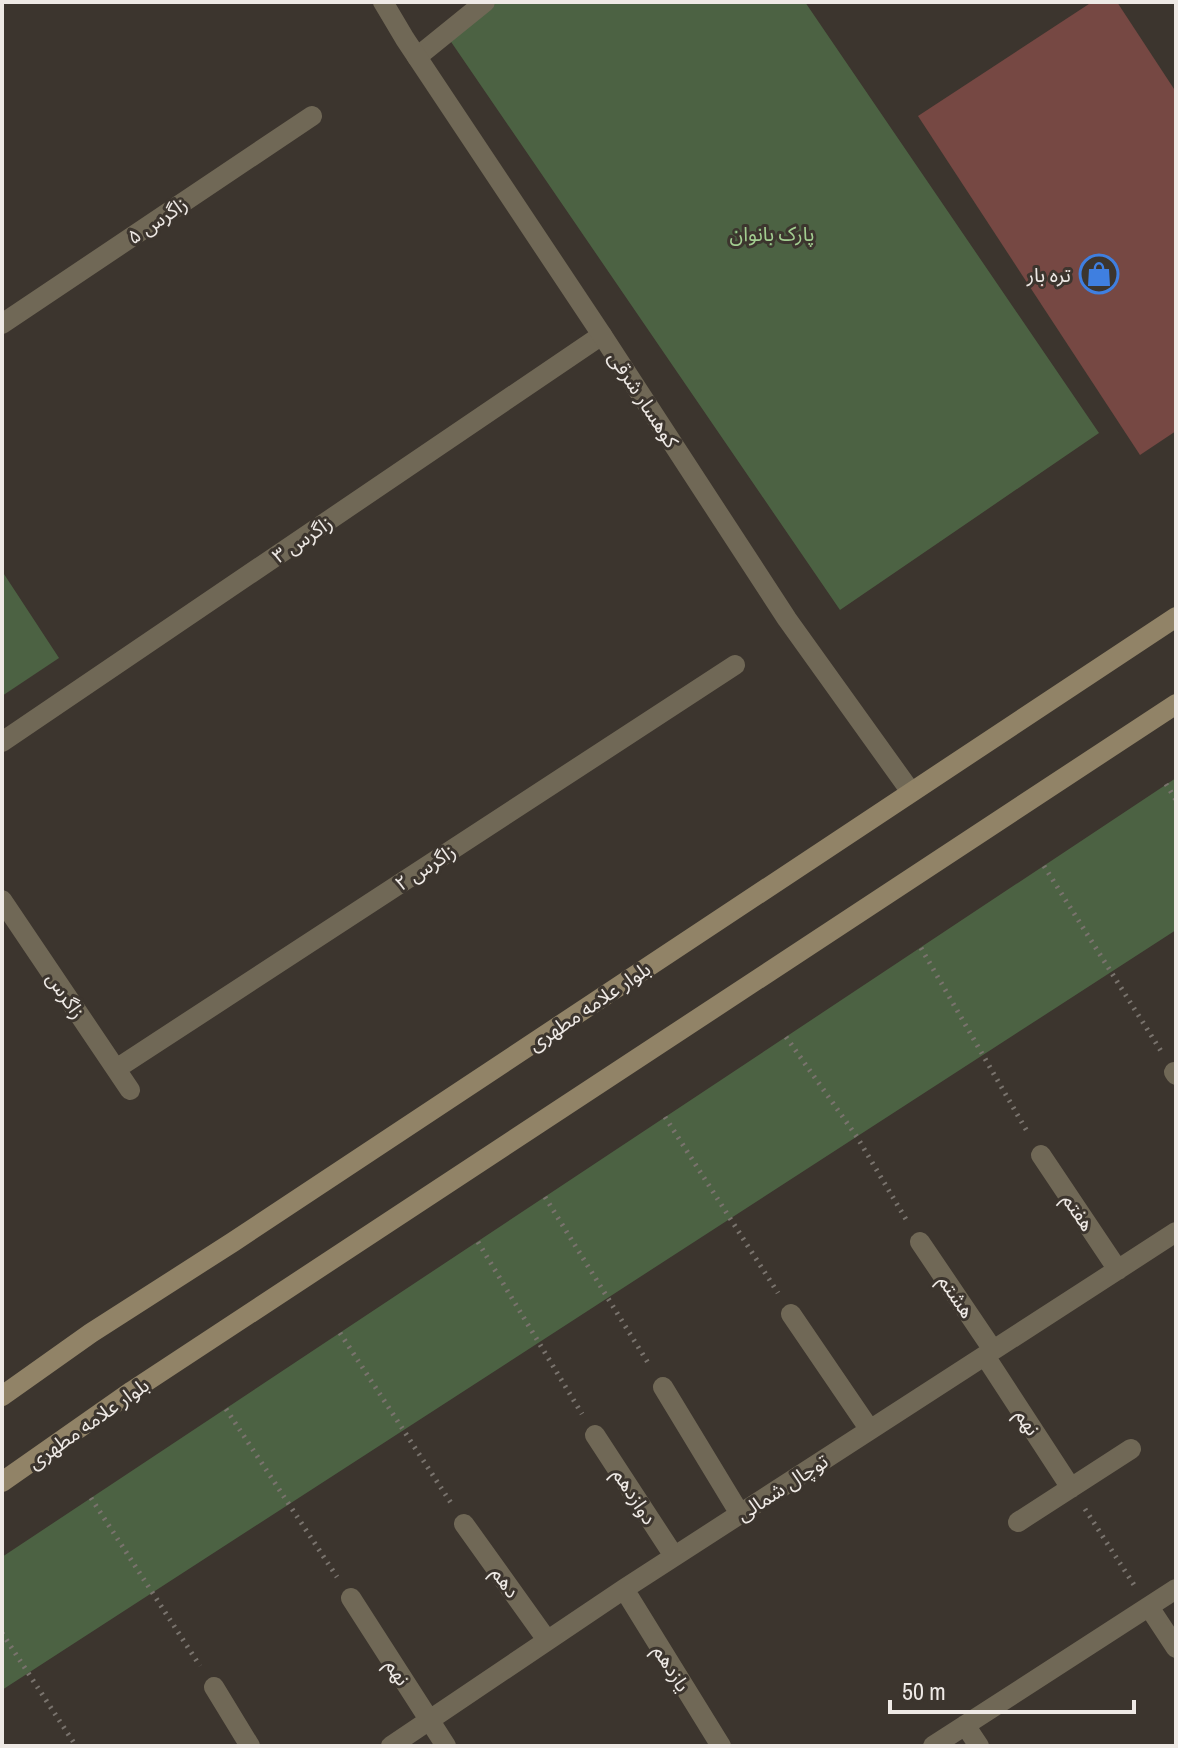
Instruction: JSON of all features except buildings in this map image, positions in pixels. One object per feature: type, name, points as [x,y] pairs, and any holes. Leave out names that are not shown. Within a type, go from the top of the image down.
[{"type":"main road","name":"بلوار علامه مطهری","points":[[2,1396],[91,1333],[247,1234],[1176,617]]},
{"type":"main road","name":"بلوار علامه مطهری","points":[[2,1482],[132,1391],[1176,704]]},
{"type":"street","name":"کوهسار شرقی","points":[[383,2],[787,619],[911,792]]},
{"type":"street","points":[[417,57],[485,2]]},
{"type":"street","name":"زاگرس ۵","points":[[2,324],[312,116]]},
{"type":"street","name":"زاگرس ۳","points":[[2,742],[602,335]]},
{"type":"street","name":"زاگرس ۲","points":[[116,1069],[735,665]]},
{"type":"street","name":"زاگرس","points":[[2,900],[130,1090]]},
{"type":"street","name":"هفتم","points":[[1041,1155],[1118,1270]]},
{"type":"street","name":"توچال شمالی","points":[[391,1746],[674,1556],[1176,1232]]},
{"type":"street","name":"هشتم","points":[[920,1242],[989,1353]]},
{"type":"street","points":[[791,1314],[870,1430]]},
{"type":"street","name":"نهم","points":[[989,1353],[1071,1488]]},
{"type":"street","points":[[663,1387],[740,1514]]},
{"type":"street","name":"دوازدهم","points":[[595,1435],[674,1556]]},
{"type":"street","points":[[1018,1522],[1131,1449]]},
{"type":"street","name":"دهم","points":[[464,1524],[547,1640]]},
{"type":"street","name":"یازدهم","points":[[624,1589],[721,1746]]},
{"type":"street","points":[[933,1746],[1176,1589]]},
{"type":"street","name":"نهم","points":[[351,1598],[446,1746]]},
{"type":"street","points":[[1149,1607],[1176,1648]]},
{"type":"street","points":[[214,1687],[250,1746]]},
{"type":"street","points":[[965,1725],[979,1746]]},
{"type":"path","points":[[1166,784],[1176,800]]},
{"type":"path","points":[[1044,866],[1175,1074]]},
{"type":"path","points":[[921,948],[1041,1155]]},
{"type":"path","points":[[786,1037],[857,1137],[920,1242]]},
{"type":"path","points":[[665,1117],[791,1314]]},
{"type":"path","points":[[545,1197],[663,1387]]},
{"type":"path","points":[[478,1242],[595,1435]]},
{"type":"path","points":[[340,1333],[464,1524]]},
{"type":"path","points":[[226,1409],[351,1598]]},
{"type":"path","points":[[1071,1488],[1149,1607]]},
{"type":"path","points":[[91,1498],[214,1687]]},
{"type":"path","points":[[2,1633],[76,1746]]},
{"type":"green space","name":"پارک بانوان","points":[[490,2],[805,2],[1099,433],[840,610],[445,33]]},
{"type":"green space","points":[[2,571],[59,658],[2,696]]},
{"type":"green space","points":[[1176,778],[1176,930],[2,1690],[2,1557]]},
{"type":"place","name":"تره بار","points":[[1099,274]]}]
